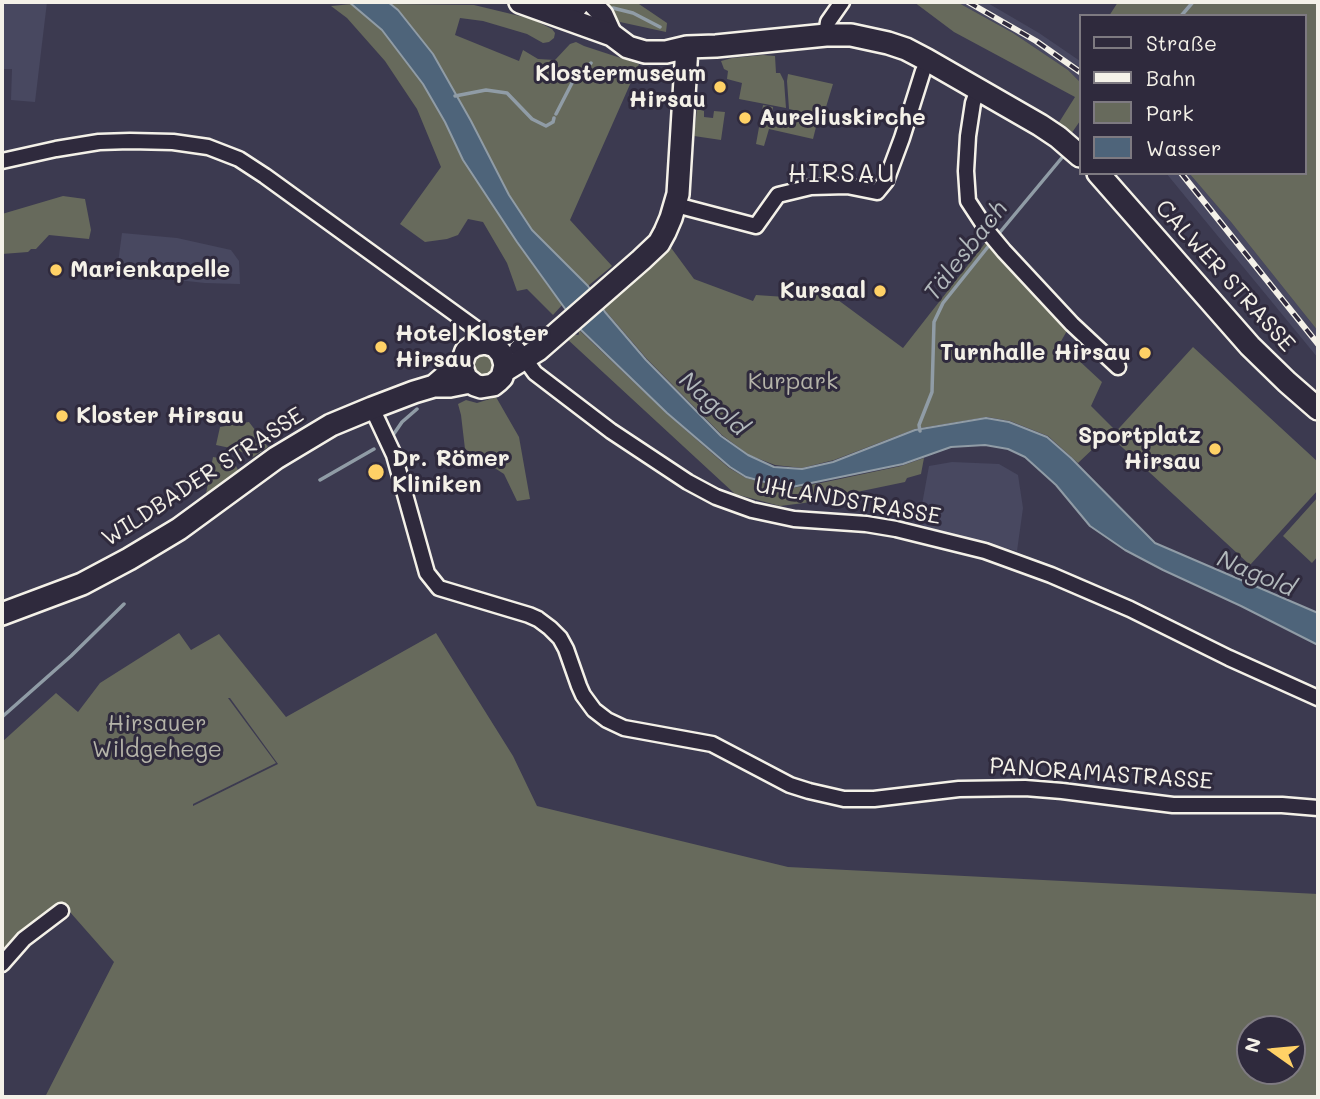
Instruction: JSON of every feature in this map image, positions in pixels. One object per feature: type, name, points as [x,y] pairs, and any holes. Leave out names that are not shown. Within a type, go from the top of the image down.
[{"type":"main road","points":[[520,2],[565,10],[612,35],[628,47],[645,52],[663,62],[685,82]]},
{"type":"main road","points":[[565,10],[581,2]]},
{"type":"main road","points":[[591,2],[603,15],[612,35]]},
{"type":"main road","points":[[612,35],[668,40],[687,47]]},
{"type":"main road","points":[[645,52],[826,35],[850,35],[888,43],[927,60],[978,89],[1058,137],[1078,154]]},
{"type":"main road","points":[[470,382],[463,373],[492,352],[533,343],[558,331],[659,243],[676,205],[687,47]]},
{"type":"main road","name":"CALWER STRASSE","points":[[1100,175],[1242,336],[1318,409]]},
{"type":"main road","name":"WILDBADER STRASSE","points":[[2,614],[107,572],[179,529],[297,444],[331,425],[434,386],[492,352],[505,359],[502,377],[493,385],[481,387],[470,382],[434,386]]},
{"type":"street","points":[[826,35],[828,22],[842,2]]},
{"type":"street","points":[[676,205],[755,226],[778,195],[811,187],[847,186],[877,192],[886,181],[923,71]]},
{"type":"street","points":[[978,89],[968,136],[965,171],[968,201],[1001,247],[1072,324],[1118,367]]},
{"type":"street","name":"UHLANDSTRASSE","points":[[2,161],[99,142],[130,141],[173,142],[208,147],[239,159],[475,328],[492,352],[535,373],[611,431],[688,482],[716,497],[752,510],[794,519],[886,527],[985,551],[1051,575],[1130,609],[1318,698]]},
{"type":"street","name":"PANORAMASTRASSE","points":[[372,408],[394,455],[427,573],[439,588],[538,619],[561,638],[583,695],[594,710],[624,728],[712,744],[790,785],[844,799],[874,799],[959,789],[1025,788],[1173,805],[1282,805],[1318,808]]},
{"type":"street","points":[[2,964],[24,939],[61,911]]},
{"type":"shaded area","points":[[2,2],[47,2],[35,102],[11,100],[12,69],[2,69]]},
{"type":"shaded area","points":[[957,2],[986,2],[1039,33],[1078,60],[1078,80],[1068,70],[1013,33]]},
{"type":"shaded area","points":[[1168,175],[1191,175],[1231,222],[1318,331],[1318,358]]},
{"type":"shaded area","points":[[122,233],[177,238],[231,250],[239,261],[240,284],[168,279],[118,263]]},
{"type":"shaded area","points":[[952,462],[999,464],[1018,475],[1023,508],[1017,551],[926,528],[919,521],[929,466]]},
{"type":"green space","points":[[607,2],[636,2],[667,23],[666,32],[620,22],[602,8]]},
{"type":"green space","points":[[914,2],[957,2],[1013,33],[1068,70],[1078,80],[1078,124],[1071,134],[1058,124],[1075,97],[954,32]]},
{"type":"green space","points":[[1118,2],[1318,2],[1318,331],[1191,175],[1306,175],[1306,14],[1110,14]]},
{"type":"green space","points":[[352,4],[382,30],[423,84],[463,160],[517,242],[563,304],[553,315],[527,289],[517,291],[507,263],[483,222],[468,219],[458,235],[425,242],[400,224],[441,167],[417,109],[385,61],[347,18],[331,6]]},
{"type":"green space","points":[[391,4],[474,5],[532,19],[552,29],[554,38],[543,43],[527,34],[483,21],[460,18],[455,35],[519,61],[523,50],[538,59],[555,60],[570,44],[576,42],[639,64],[570,220],[612,266],[588,286],[532,230],[509,195],[433,54]]},
{"type":"green space","points":[[763,55],[775,56],[776,73],[780,73],[784,81],[786,108],[739,99],[742,83],[727,79],[728,71],[724,69],[721,61]]},
{"type":"green space","points":[[788,74],[833,84],[823,117],[789,109]]},
{"type":"green space","points":[[763,105],[773,107],[772,114],[816,121],[813,139],[769,129],[764,146],[756,144]]},
{"type":"green space","points":[[697,109],[704,111],[704,117],[713,118],[714,111],[725,112],[721,140],[694,136]]},
{"type":"green space","points":[[63,196],[85,199],[91,230],[89,239],[49,235],[36,249],[2,254],[2,214]]},
{"type":"green space","name":"Kurpark","points":[[986,242],[1068,329],[1060,343],[1102,382],[1091,406],[1114,429],[1078,463],[1048,436],[1010,421],[987,417],[915,429],[834,460],[802,468],[775,465],[749,455],[722,435],[647,359],[603,308],[669,245],[694,279],[753,301],[756,295],[800,298],[815,283],[903,348]]},
{"type":"green space","points":[[578,329],[667,414],[729,468],[746,478],[787,489],[901,466],[924,458],[921,474],[907,478],[905,482],[780,506],[735,494],[566,338],[571,334],[578,335]]},
{"type":"green space","name":"Sportplatz Hirsau","points":[[1193,347],[1318,462],[1318,490],[1250,565],[1111,437]]},
{"type":"green space","points":[[486,353],[494,357],[496,370],[484,379],[473,373],[472,361],[477,355]]},
{"type":"green space","points":[[496,397],[519,437],[530,499],[517,501],[504,474],[465,449],[458,404],[466,400],[477,403]]},
{"type":"green space","points":[[249,422],[268,447],[253,457],[216,445],[220,427]]},
{"type":"green space","points":[[213,457],[230,460],[239,472],[205,499]]},
{"type":"green space","points":[[1318,497],[1318,556],[1312,563],[1283,536]]},
{"type":"green space","name":"Hirsauer Wildgehege","points":[[179,633],[191,650],[219,634],[286,717],[436,633],[513,756],[537,806],[788,867],[1318,894],[1318,1097],[45,1097],[114,962],[62,903],[24,931],[2,953],[2,742],[56,693],[78,712],[100,683]],"holes":[[[230,698],[278,764],[193,806],[276,763]]]},
{"type":"water","points":[[349,2],[388,2],[398,10],[433,54],[509,195],[532,230],[588,286],[605,312],[646,360],[721,436],[748,455],[774,467],[802,469],[833,462],[915,430],[986,418],[1009,422],[1047,437],[1155,543],[1318,613],[1318,645],[1125,550],[1090,526],[1056,485],[1025,457],[1008,449],[985,445],[951,447],[903,464],[787,488],[746,477],[730,467],[667,413],[579,328],[517,242],[463,160],[423,84],[382,30]]},
{"type":"waterway","name":"Tälesbach","points":[[1183,14],[1193,2]]},
{"type":"waterway","points":[[610,10],[613,8],[633,13],[660,27]]},
{"type":"waterway","points":[[556,114],[572,83],[591,63]]},
{"type":"waterway","points":[[455,96],[486,90],[507,93],[532,119],[546,126],[553,122],[554,118]]},
{"type":"waterway","name":"Tälesbach","points":[[996,237],[1065,154]]},
{"type":"waterway","name":"Tälesbach","points":[[920,431],[919,425],[932,392],[934,322],[943,303],[991,243]]},
{"type":"waterway","points":[[391,438],[402,422],[417,409]]},
{"type":"waterway","points":[[320,480],[374,449]]},
{"type":"waterway","points":[[2,717],[71,656],[124,604]]},
{"type":"railway","points":[[968,2],[1036,41],[1078,71]]},
{"type":"railway","points":[[1183,175],[1318,344]]},
{"type":"place","name":"Klostermuseum Hirsau","points":[[720,87]]},
{"type":"place","name":"Aureliuskirche","points":[[745,118]]},
{"type":"place","name":"Marienkapelle","points":[[56,270]]},
{"type":"place","name":"Kursaal","points":[[880,291]]},
{"type":"place","name":"Hotel Kloster Hirsau","points":[[381,347]]},
{"type":"place","name":"Turnhalle Hirsau","points":[[1145,353]]},
{"type":"place","name":"Kloster Hirsau","points":[[62,416]]},
{"type":"place","name":"Sportplatz Hirsau","points":[[1215,449]]},
{"type":"place","name":"Dr. Römer Kliniken","points":[[376,472]]},
{"type":"district","name":"HIRSAU","points":[[842,174]]},
{"type":"water label","name":"Nagold","points":[[713,404]]},
{"type":"water label","name":"Nagold","points":[[1256,574]]}]
